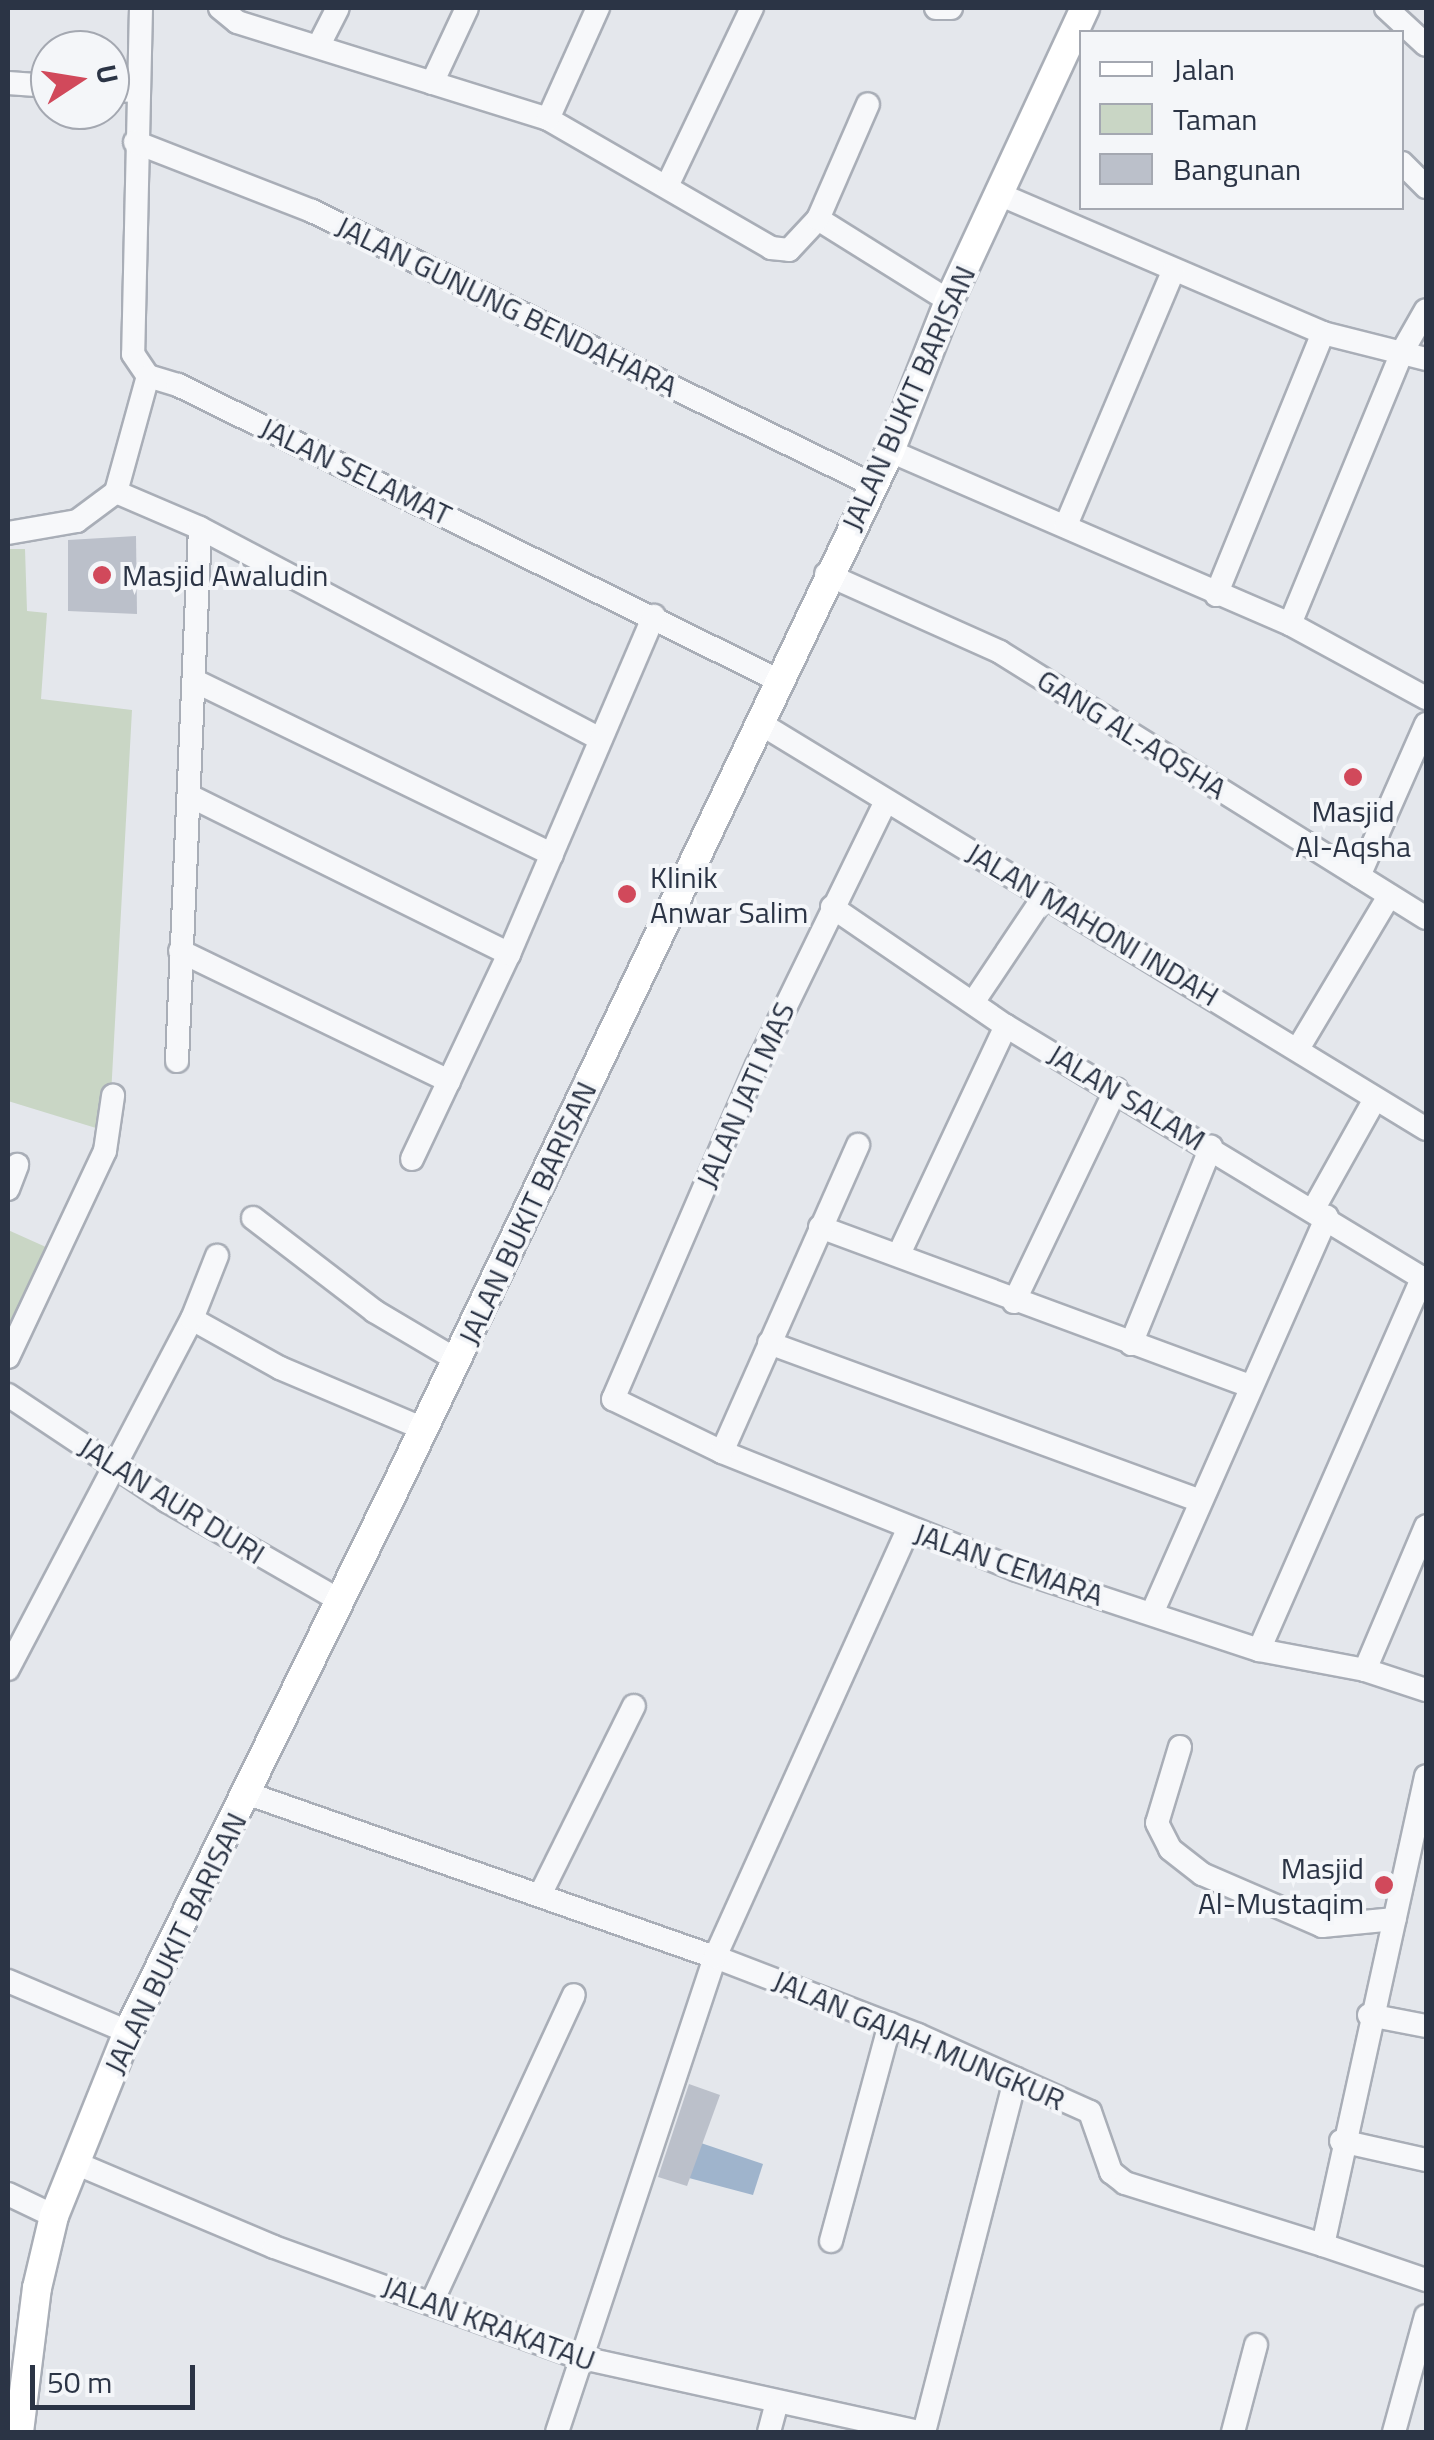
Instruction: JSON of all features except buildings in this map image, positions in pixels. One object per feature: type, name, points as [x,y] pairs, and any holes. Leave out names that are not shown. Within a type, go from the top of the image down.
[{"type":"main road","name":"JALAN BUKIT BARISAN","points":[[19,2432],[37,2288],[54,2216],[128,2032],[424,1429],[826,574],[890,451],[949,301],[1085,8]]},
{"type":"street","points":[[8,533],[77,521],[116,492],[148,376],[133,354],[141,8]]},
{"type":"street","points":[[220,8],[237,22],[320,43],[548,119],[668,184],[771,248],[790,250],[818,219],[868,104]]},
{"type":"street","points":[[320,43],[338,8]]},
{"type":"street","points":[[432,83],[467,8]]},
{"type":"street","points":[[548,119],[598,8]]},
{"type":"street","points":[[668,184],[752,8]]},
{"type":"street","points":[[936,8],[951,8]]},
{"type":"street","points":[[1386,8],[1426,46]]},
{"type":"street","points":[[130,91],[138,91]]},
{"type":"street","name":"JALAN GUNUNG BENDAHARA","points":[[135,142],[312,211],[873,485]]},
{"type":"street","points":[[1404,165],[1426,187]]},
{"type":"street","points":[[1001,195],[1173,272],[1323,332],[1426,359]]},
{"type":"street","points":[[818,219],[949,301]]},
{"type":"street","points":[[1066,525],[1173,272]]},
{"type":"street","points":[[1290,624],[1402,352],[1426,310]]},
{"type":"street","points":[[1216,596],[1323,332]]},
{"type":"street","name":"JALAN SELAMAT","points":[[148,376],[178,384],[776,679]]},
{"type":"street","points":[[890,451],[1066,525],[1216,596],[1290,624],[1426,698]]},
{"type":"street","points":[[116,492],[200,528],[600,740]]},
{"type":"street","points":[[177,1060],[180,950],[192,797],[200,528]]},
{"type":"street","name":"GANG AL-AQSHA","points":[[826,574],[1000,652],[1426,918]]},
{"type":"street","points":[[412,1159],[509,954],[654,616]]},
{"type":"street","points":[[195,681],[552,854]]},
{"type":"street","name":"JALAN MAHONI INDAH","points":[[758,722],[1299,1047],[1426,1129]]},
{"type":"street","points":[[1358,876],[1426,724]]},
{"type":"street","points":[[192,797],[509,954]]},
{"type":"street","name":"JALAN JATI MAS","points":[[612,1392],[832,907],[886,801]]},
{"type":"street","points":[[974,1002],[1045,896]]},
{"type":"street","points":[[1299,1047],[1389,896]]},
{"type":"street","name":"JALAN SALAM","points":[[832,907],[1006,1026],[1424,1278]]},
{"type":"street","points":[[180,950],[449,1080]]},
{"type":"street","points":[[899,1254],[1006,1026]]},
{"type":"street","points":[[1014,1302],[1116,1089]]},
{"type":"street","points":[[8,1356],[105,1152],[113,1096]]},
{"type":"street","points":[[1153,1612],[1320,1214],[1375,1099]]},
{"type":"street","points":[[722,1452],[858,1145]]},
{"type":"street","points":[[1131,1344],[1211,1147]]},
{"type":"street","points":[[8,1189],[16,1166]]},
{"type":"street","points":[[253,1218],[374,1311],[457,1360]]},
{"type":"street","points":[[820,1228],[1249,1386]]},
{"type":"street","points":[[8,1668],[192,1320],[216,1256]]},
{"type":"street","points":[[1259,1650],[1424,1278]]},
{"type":"street","points":[[192,1320],[280,1368],[424,1429]]},
{"type":"street","points":[[769,1343],[1198,1500]]},
{"type":"street","name":"JALAN CEMARA","points":[[612,1392],[616,1404],[908,1530],[1259,1650],[1365,1670],[1426,1690]]},
{"type":"street","name":"JALAN AUR DURI","points":[[8,1395],[116,1468],[339,1600]]},
{"type":"street","points":[[1365,1670],[1426,1526]]},
{"type":"street","points":[[557,2432],[578,2358],[715,1956],[908,1530]]},
{"type":"street","points":[[540,1895],[634,1706]]},
{"type":"street","points":[[1180,1747],[1157,1824],[1180,1858],[1259,1903],[1322,1926],[1395,1919]]},
{"type":"street","points":[[1323,2245],[1369,2015],[1395,1919],[1426,1776]]},
{"type":"street","name":"JALAN GAJAH MUNGKUR","points":[[248,1794],[715,1956],[890,2024],[1090,2112],[1117,2178],[1205,2212],[1323,2245],[1426,2280]]},
{"type":"street","points":[[8,1980],[128,2032]]},
{"type":"street","points":[[432,2302],[574,1995]]},
{"type":"street","points":[[1369,2015],[1426,2026]]},
{"type":"street","points":[[831,2242],[890,2024]]},
{"type":"street","points":[[922,2432],[1015,2079]]},
{"type":"street","points":[[1342,2141],[1426,2160]]},
{"type":"street","name":"JALAN KRAKATAU","points":[[73,2162],[274,2247],[578,2358],[776,2406],[922,2432]]},
{"type":"street","points":[[8,2194],[54,2216]]},
{"type":"street","points":[[1394,2432],[1426,2316]]},
{"type":"street","points":[[1232,2432],[1256,2345]]},
{"type":"street","points":[[769,2432],[776,2406]]},
{"type":"green space","points":[[8,549],[25,549],[27,611],[47,613],[41,699],[132,710],[109,1132],[8,1101]]},
{"type":"green space","points":[[8,1230],[57,1252],[8,1349]]},
{"type":"water","points":[[701,2143],[763,2164],[753,2195],[689,2178]]},
{"type":"place","name":"Masjid Awaludin","points":[[102,575]]},
{"type":"place","name":"Masjid Al-Aqsha","points":[[1353,777]]},
{"type":"place","name":"Klinik Anwar Salim","points":[[627,894]]},
{"type":"place","name":"Masjid Al-Mustaqim","points":[[1384,1885]]}]
